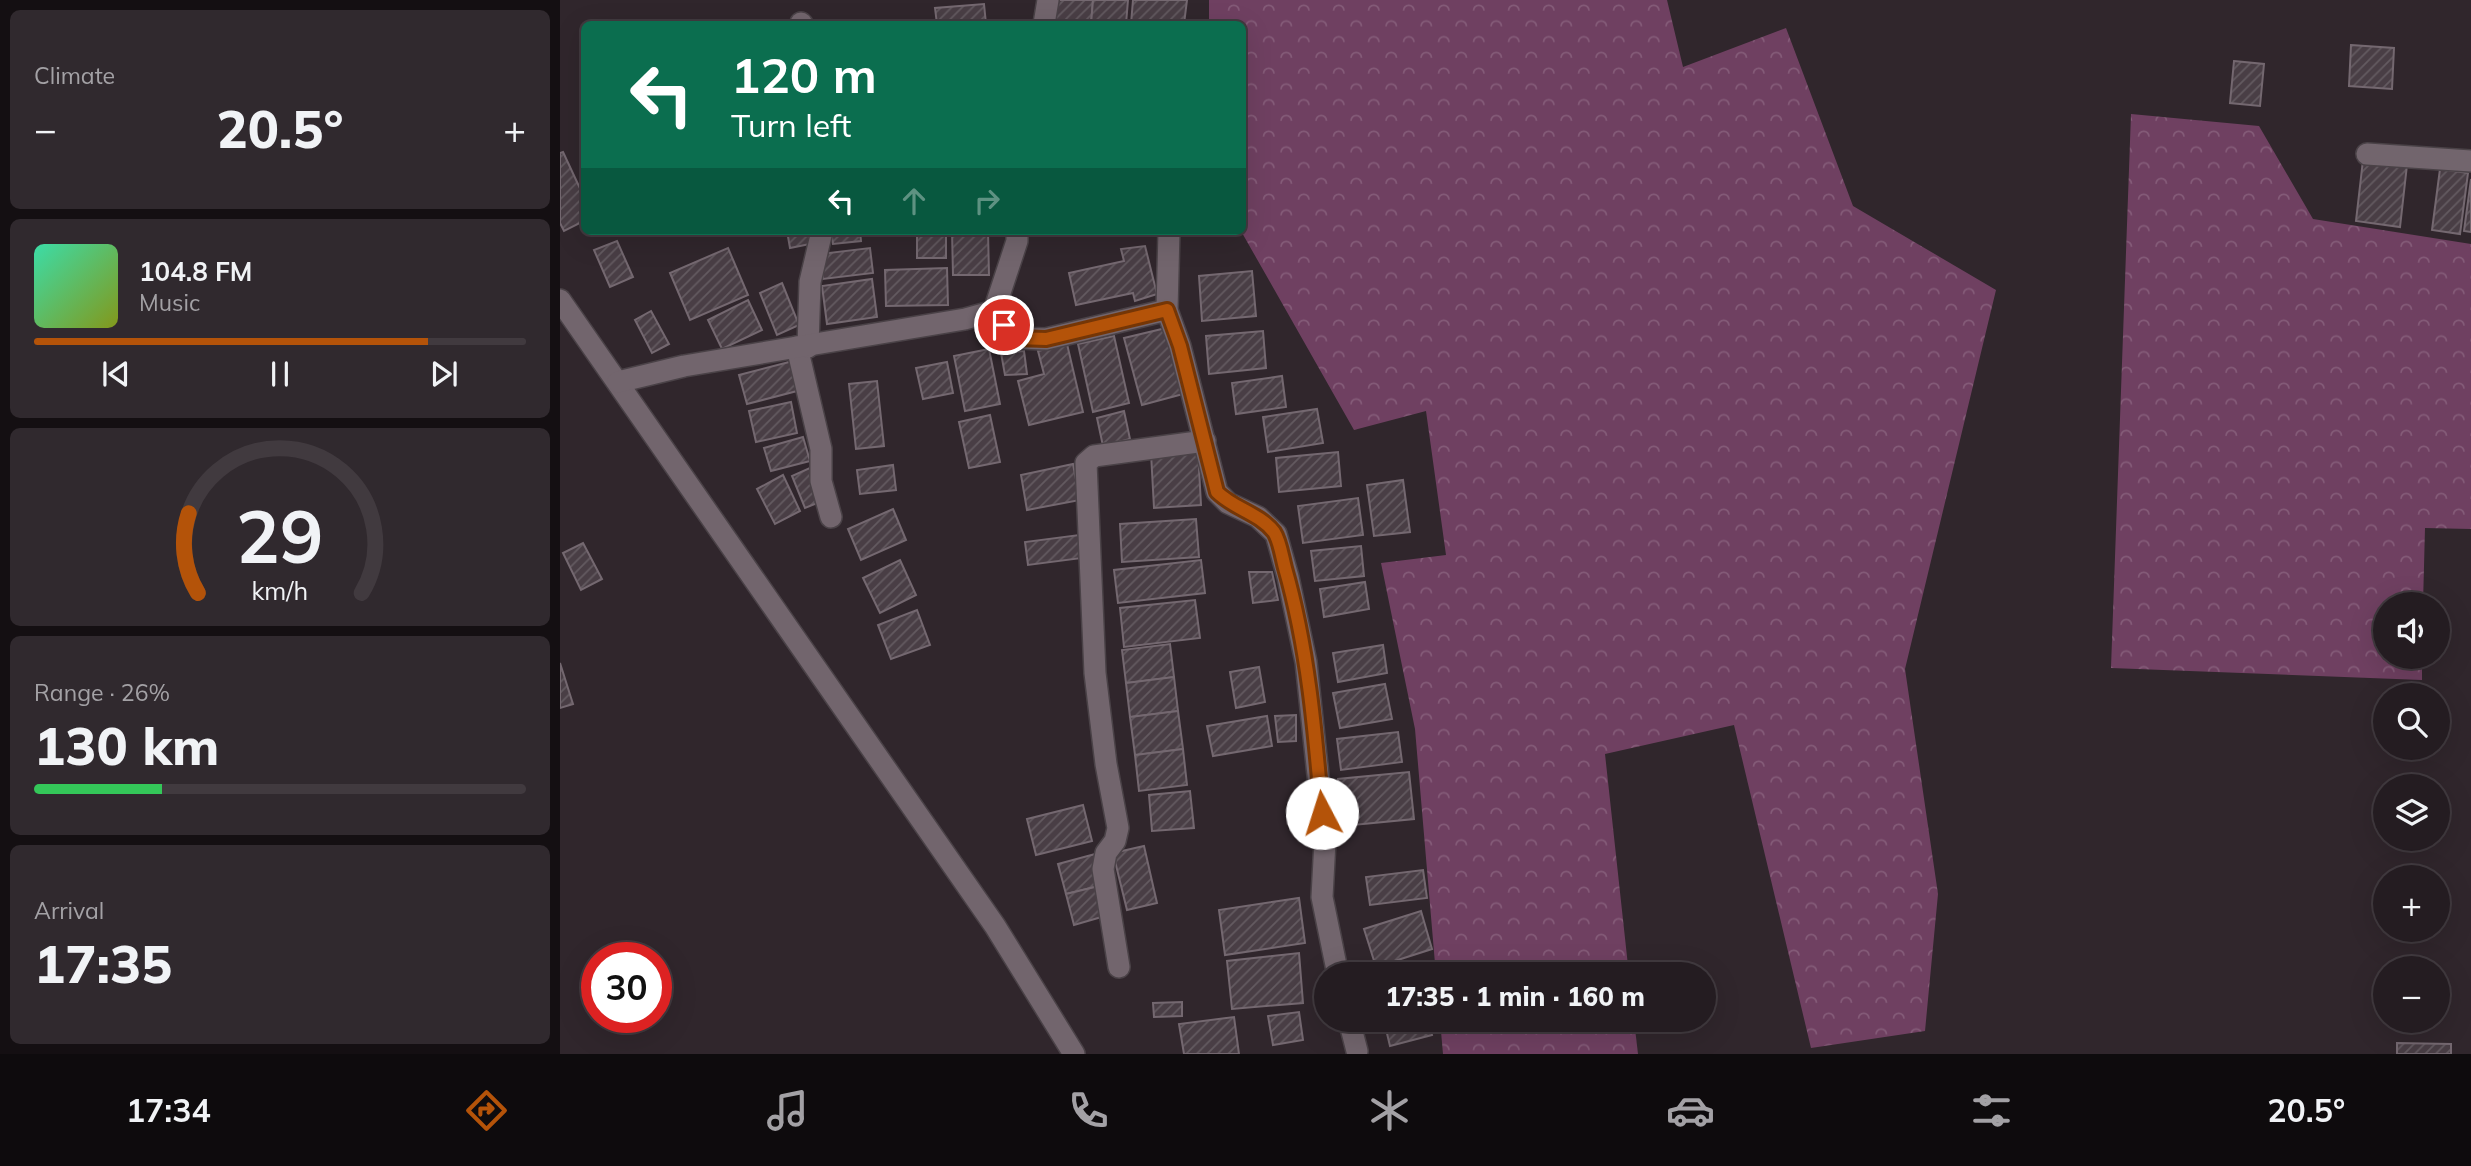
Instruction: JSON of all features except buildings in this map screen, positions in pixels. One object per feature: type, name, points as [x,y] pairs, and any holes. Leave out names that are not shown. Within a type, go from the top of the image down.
[{"type":"street","points":[[1044,21],[1048,0]]},
{"type":"street","points":[[2367,154],[2471,161]]},
{"type":"street","points":[[821,235],[810,282],[803,347],[821,449],[821,481],[831,517]]},
{"type":"street","points":[[994,311],[1017,235]]},
{"type":"street","points":[[1169,235],[1167,310],[1180,346],[1217,492],[1228,503],[1258,517],[1276,534],[1288,577],[1306,662],[1325,841],[1322,897],[1335,962]]},
{"type":"street","points":[[560,300],[995,926],[1074,1054]]},
{"type":"street","points":[[994,311],[1014,338],[1046,339],[1167,310]]},
{"type":"street","points":[[618,382],[684,366],[965,319],[994,311]]},
{"type":"street","points":[[1119,967],[1103,869],[1106,853],[1115,841],[1118,828],[1106,764],[1095,673],[1086,463],[1094,456],[1205,441]]},
{"type":"street","points":[[1352,1032],[1357,1051]]},
{"type":"green space","points":[[1209,0],[1667,0],[1683,67],[1786,28],[1853,206],[1996,290],[1905,669],[1938,894],[1925,1031],[1811,1048],[1734,725],[1605,754],[1628,962],[1435,962],[1415,729],[1381,563],[1446,555],[1426,411],[1354,430],[1243,235],[1246,235],[1246,21],[1209,21]]},
{"type":"green space","points":[[2131,114],[2259,126],[2313,219],[2471,244],[2471,529],[2425,528],[2423,592],[2373,592],[2373,669],[2422,669],[2422,680],[2111,668]]},
{"type":"green space","points":[[1441,1032],[1635,1032],[1638,1054],[1443,1054]]},
{"type":"route","points":[[1004,325],[1014,338],[1046,339],[1167,310],[1180,346],[1217,492],[1228,503],[1258,517],[1276,534],[1306,662],[1322,813]]}]
